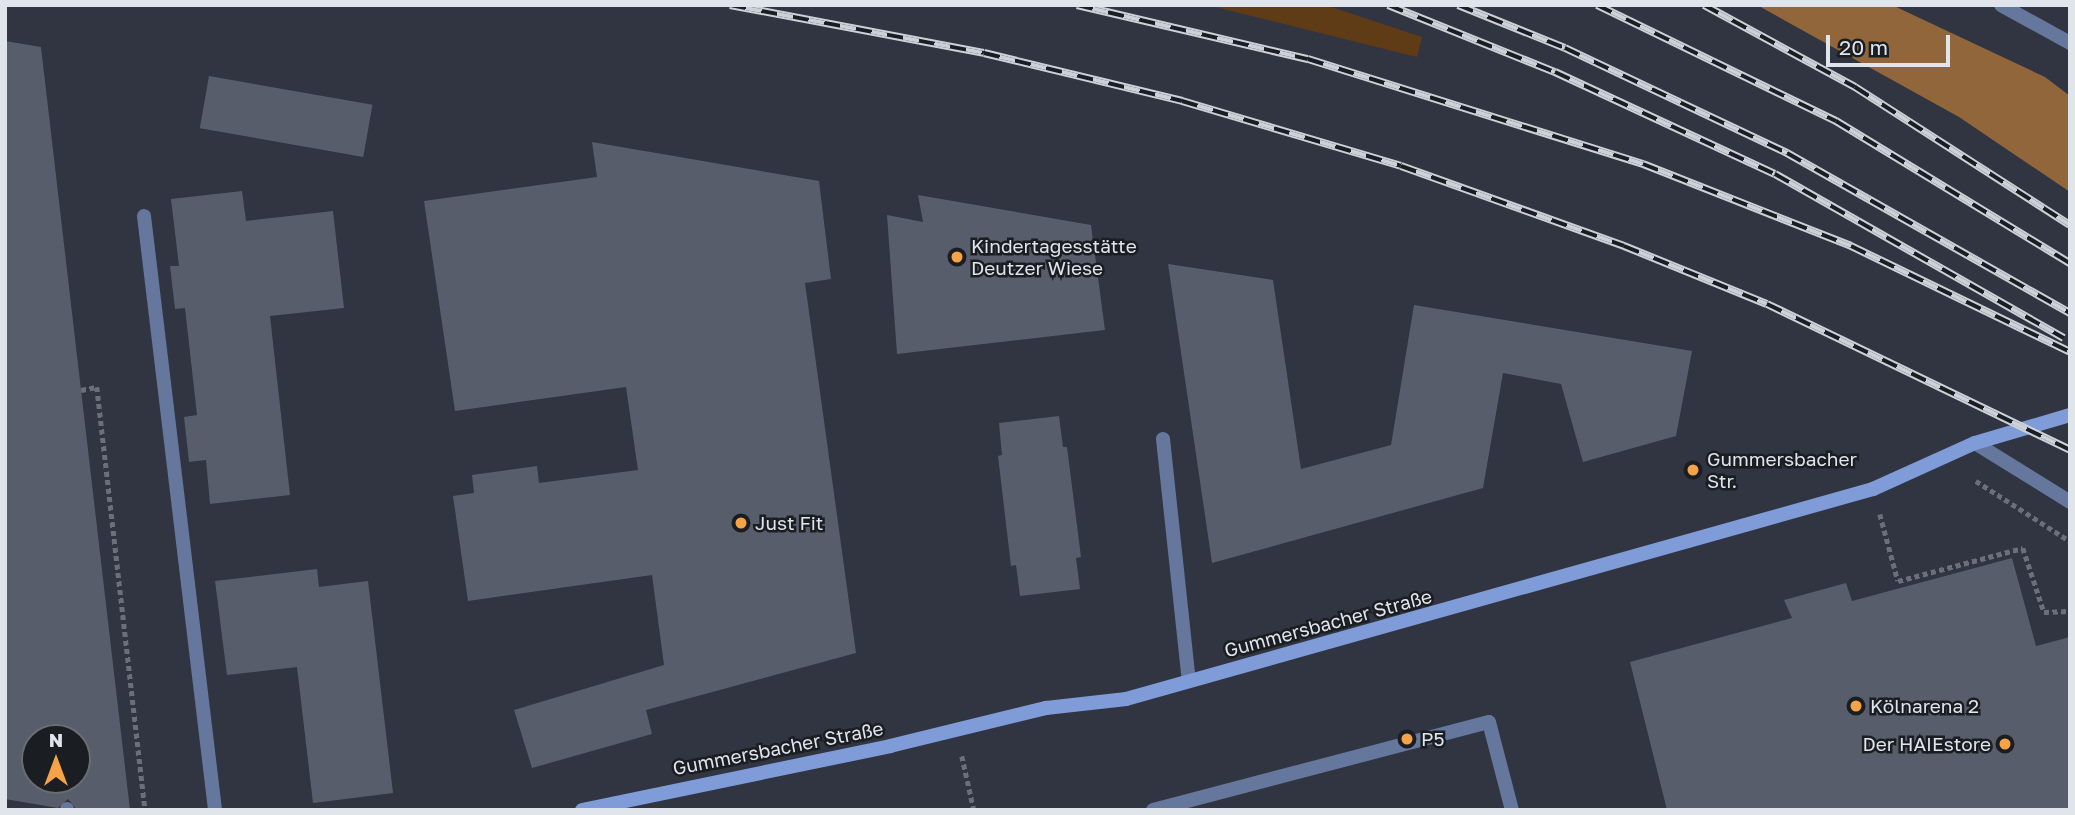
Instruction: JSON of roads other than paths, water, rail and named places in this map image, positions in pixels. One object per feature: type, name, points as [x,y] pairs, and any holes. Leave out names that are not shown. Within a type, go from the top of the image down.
[{"type":"street","name":"Gummersbacher Straße","points":[[582,810],[956,730],[1046,708],[1126,699],[1873,489],[1975,443],[2070,415]]},
{"type":"lane","points":[[2001,5],[2070,43]]},
{"type":"lane","points":[[144,216],[215,810]]},
{"type":"lane","points":[[1163,439],[1189,681]]},
{"type":"lane","points":[[1975,443],[2070,502]]},
{"type":"lane","points":[[1153,810],[1489,722],[1512,810]]},
{"type":"railway","points":[[730,5],[984,53],[1182,101],[1401,166],[1624,246],[1767,304],[2070,450]]},
{"type":"railway","points":[[1077,5],[1308,59],[1643,164],[1851,246],[2070,352]]},
{"type":"railway","points":[[1388,5],[1555,72],[1775,174],[2064,338]]},
{"type":"railway","points":[[1458,5],[1565,48],[1787,153],[2070,313]]},
{"type":"railway","points":[[1597,5],[1836,121],[2070,263]]},
{"type":"railway","points":[[1704,5],[1855,87],[2070,225]]},
{"type":"place","name":"Kindertagesstätte Deutzer Wiese","points":[[957,257]]},
{"type":"place","name":"Gummersbacher Str.","points":[[1693,470]]},
{"type":"place","name":"Just Fit","points":[[741,523]]},
{"type":"place","name":"Kölnarena 2","points":[[1856,706]]},
{"type":"place","name":"P5","points":[[1407,739]]},
{"type":"place","name":"Der HAIEstore","points":[[2005,744]]}]
